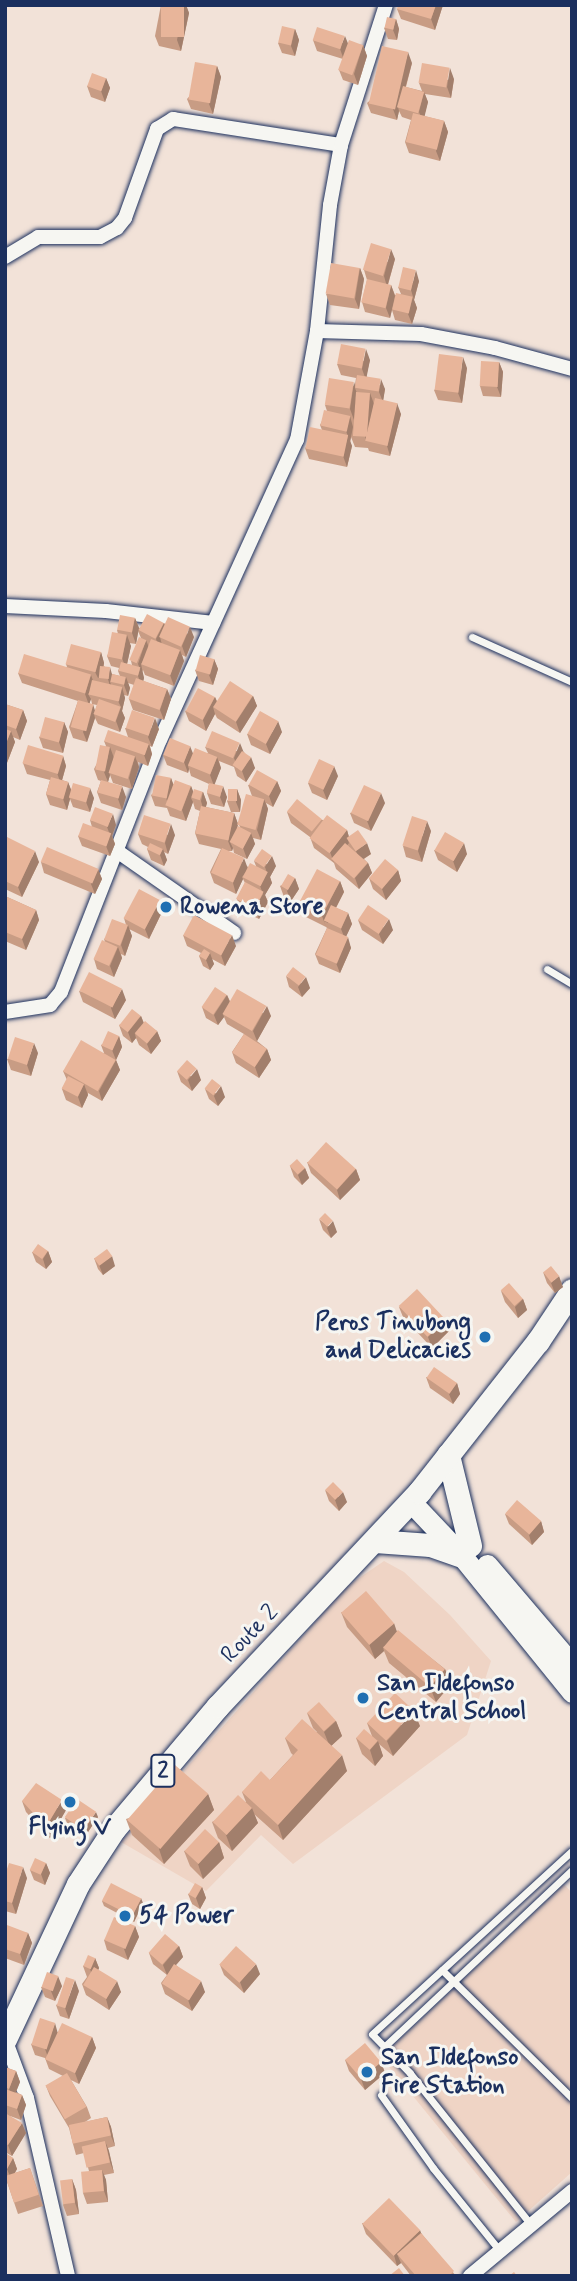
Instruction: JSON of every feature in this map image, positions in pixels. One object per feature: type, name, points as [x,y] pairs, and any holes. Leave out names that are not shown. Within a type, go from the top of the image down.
[{"type":"highway","name":"Route 2","points":[[5,2039],[11,2008],[78,1884],[114,1829],[218,1706],[415,1497],[538,1341],[572,1290]]},
{"type":"highway","points":[[375,1541],[466,1551],[448,1455]]},
{"type":"main road","points":[[415,1497],[572,1665]]},
{"type":"main road","points":[[466,1551],[572,1692]]},
{"type":"street","points":[[5,1012],[30,1010],[50,1004],[61,992],[160,740],[297,440],[317,331],[330,205],[341,145],[386,5]]},
{"type":"street","points":[[5,257],[38,237],[100,237],[117,228],[125,218],[157,129],[173,119],[341,145]]},
{"type":"street","points":[[317,331],[421,334],[495,348],[572,369]]},
{"type":"street","points":[[5,606],[106,611],[213,624]]},
{"type":"street","points":[[117,851],[234,933]]},
{"type":"street","points":[[5,2039],[26,2098],[68,2276]]},
{"type":"street","points":[[470,2276],[572,2191]]},
{"type":"lane","points":[[472,637],[572,682]]},
{"type":"lane","points":[[547,968],[572,984]]},
{"type":"lane","points":[[532,2226],[385,2046],[372,2034],[572,1851]]},
{"type":"lane","points":[[385,2046],[572,1870]]},
{"type":"lane","points":[[546,1874],[556,1884]]},
{"type":"lane","points":[[442,1970],[572,2098]]},
{"type":"lane","points":[[382,2095],[433,2168],[500,2251]]},
{"type":"shaded area","name":"San Ildefonso Central School","points":[[384,1561],[404,1572],[450,1615],[491,1661],[467,1735],[293,1864],[261,1835],[206,1891],[121,1842],[346,1587]]},
{"type":"shaded area","points":[[564,1884],[572,1893],[572,2172],[516,2222],[381,2057]]},
{"type":"building","points":[[161,5],[184,5],[184,37],[161,37]]},
{"type":"building","points":[[398,5],[436,5],[431,19],[397,9]]},
{"type":"building","points":[[387,17],[396,19],[393,30],[385,28]]},
{"type":"building","points":[[282,26],[295,29],[291,45],[278,43]]},
{"type":"building","points":[[317,27],[345,36],[340,49],[313,40]]},
{"type":"building","points":[[349,40],[363,45],[352,75],[338,70]]},
{"type":"building","points":[[382,46],[408,52],[395,110],[369,103]]},
{"type":"building","points":[[195,62],[217,66],[210,103],[188,99]]},
{"type":"building","points":[[422,63],[450,68],[446,88],[419,83]]},
{"type":"building","points":[[92,73],[106,78],[101,91],[87,86]]},
{"type":"building","points":[[403,86],[424,92],[418,113],[397,107]]},
{"type":"building","points":[[413,113],[444,121],[437,150],[406,142]]},
{"type":"building","points":[[371,243],[391,249],[383,276],[363,270]]},
{"type":"building","points":[[331,263],[360,268],[354,299],[326,294]]},
{"type":"building","points":[[403,267],[416,270],[411,290],[398,287]]},
{"type":"building","points":[[367,279],[391,285],[385,308],[361,302]]},
{"type":"building","points":[[396,293],[413,297],[409,313],[392,310]]},
{"type":"building","points":[[341,344],[366,349],[362,368],[337,364]]},
{"type":"building","points":[[439,354],[463,357],[458,393],[435,390]]},
{"type":"building","points":[[481,361],[499,362],[498,387],[480,386]]},
{"type":"building","points":[[357,375],[381,379],[379,392],[355,388]]},
{"type":"building","points":[[329,378],[354,382],[349,409],[325,405]]},
{"type":"building","points":[[356,392],[370,393],[367,437],[353,436]]},
{"type":"building","points":[[375,398],[397,403],[388,446],[365,441]]},
{"type":"building","points":[[324,410],[350,416],[347,432],[320,426]]},
{"type":"building","points":[[310,427],[348,435],[344,457],[305,449]]},
{"type":"building","points":[[147,614],[164,623],[155,639],[139,630]]},
{"type":"building","points":[[120,615],[135,618],[132,633],[117,630]]},
{"type":"building","points":[[168,617],[190,627],[181,647],[159,637]]},
{"type":"building","points":[[112,632],[127,635],[122,659],[107,657]]},
{"type":"building","points":[[139,637],[146,640],[137,663],[129,660]]},
{"type":"building","points":[[151,639],[180,650],[170,675],[141,664]]},
{"type":"building","points":[[71,644],[101,652],[96,672],[66,664]]},
{"type":"building","points":[[24,654],[91,674],[85,694],[18,673]]},
{"type":"building","points":[[200,655],[214,659],[210,675],[196,670]]},
{"type":"building","points":[[121,662],[140,667],[138,676],[119,671]]},
{"type":"building","points":[[100,666],[110,667],[109,679],[99,678]]},
{"type":"building","points":[[112,674],[126,677],[124,685],[110,682]]},
{"type":"building","points":[[136,678],[167,689],[159,710],[128,699]]},
{"type":"building","points":[[92,680],[122,687],[119,702],[89,695]]},
{"type":"building","points":[[230,681],[253,696],[236,722],[213,707]]},
{"type":"building","points":[[198,688],[215,697],[203,720],[186,711]]},
{"type":"building","points":[[99,699],[121,707],[115,722],[94,714]]},
{"type":"building","points":[[78,700],[93,704],[86,731],[71,727]]},
{"type":"building","points":[[5,704],[23,710],[16,729],[5,725]]},
{"type":"building","points":[[132,710],[155,718],[149,736],[126,728]]},
{"type":"building","points":[[260,711],[278,721],[266,744],[247,734]]},
{"type":"building","points":[[45,717],[64,722],[59,742],[40,737]]},
{"type":"building","points":[[5,729],[11,731],[5,746]]},
{"type":"building","points":[[108,730],[149,744],[145,755],[104,741]]},
{"type":"building","points":[[212,731],[240,743],[233,758],[205,747]]},
{"type":"building","points":[[170,738],[190,746],[184,763],[163,755]]},
{"type":"building","points":[[28,745],[63,756],[58,774],[22,763]]},
{"type":"building","points":[[100,745],[110,747],[105,771],[95,770]]},
{"type":"building","points":[[195,748],[217,757],[210,775],[188,766]]},
{"type":"building","points":[[116,750],[135,756],[128,779],[109,773]]},
{"type":"building","points":[[242,751],[251,757],[242,771],[232,765]]},
{"type":"building","points":[[319,759],[334,766],[323,790],[308,783]]},
{"type":"building","points":[[257,770],[277,781],[269,796],[249,785]]},
{"type":"building","points":[[156,775],[171,778],[167,798],[152,796]]},
{"type":"building","points":[[51,777],[68,782],[63,799],[46,794]]},
{"type":"building","points":[[101,780],[122,786],[119,799],[97,792]]},
{"type":"building","points":[[175,780],[191,786],[181,811],[165,805]]},
{"type":"building","points":[[73,783],[90,788],[86,802],[69,797]]},
{"type":"building","points":[[209,783],[223,786],[220,797],[207,793]]},
{"type":"building","points":[[364,785],[381,793],[368,821],[351,813]]},
{"type":"building","points":[[194,789],[203,792],[200,800],[191,798]]},
{"type":"building","points":[[228,789],[237,789],[237,801],[228,801]]},
{"type":"building","points":[[246,794],[264,799],[255,830],[237,825]]},
{"type":"building","points":[[297,799],[322,819],[312,832],[287,811]]},
{"type":"building","points":[[201,806],[234,813],[228,840],[195,833]]},
{"type":"building","points":[[95,807],[113,814],[108,827],[90,820]]},
{"type":"building","points":[[144,815],[171,824],[164,843],[138,834]]},
{"type":"building","points":[[327,815],[347,830],[330,853],[310,838]]},
{"type":"building","points":[[412,816],[427,821],[418,850],[402,845]]},
{"type":"building","points":[[83,823],[111,833],[106,846],[78,836]]},
{"type":"building","points":[[238,826],[251,833],[243,849],[230,842]]},
{"type":"building","points":[[358,830],[367,843],[356,851],[347,838]]},
{"type":"building","points":[[445,832],[464,843],[454,861],[434,850]]},
{"type":"building","points":[[5,836],[35,851],[18,887],[5,881]]},
{"type":"building","points":[[150,843],[163,849],[160,855],[147,849]]},
{"type":"building","points":[[345,843],[368,863],[354,879],[331,859]]},
{"type":"building","points":[[47,847],[99,869],[92,884],[41,862]]},
{"type":"building","points":[[222,848],[244,858],[233,882],[211,873]]},
{"type":"building","points":[[262,849],[272,856],[264,867],[254,860]]},
{"type":"building","points":[[385,859],[398,870],[382,889],[369,878]]},
{"type":"building","points":[[250,863],[268,872],[261,886],[243,877]]},
{"type":"building","points":[[317,869],[340,881],[321,917],[298,904]]},
{"type":"building","points":[[288,874],[295,878],[288,890],[281,886]]},
{"type":"building","points":[[245,882],[264,892],[255,909],[236,899]]},
{"type":"building","points":[[139,889],[160,900],[145,929],[124,918]]},
{"type":"building","points":[[5,896],[36,910],[22,939],[5,932]]},
{"type":"building","points":[[331,905],[348,913],[341,928],[324,920]]},
{"type":"building","points":[[368,905],[389,919],[379,934],[358,920]]},
{"type":"building","points":[[194,915],[232,935],[221,955],[183,935]]},
{"type":"building","points":[[112,919],[128,925],[120,946],[104,940]]},
{"type":"building","points":[[327,928],[348,937],[337,964],[316,955]]},
{"type":"building","points":[[102,940],[118,947],[109,966],[93,959]]},
{"type":"building","points":[[204,949],[210,953],[206,960],[199,956]]},
{"type":"building","points":[[293,967],[306,977],[299,986],[286,976]]},
{"type":"building","points":[[89,972],[122,989],[112,1008],[79,991]]},
{"type":"building","points":[[215,987],[227,995],[213,1015],[202,1007]]},
{"type":"building","points":[[237,989],[266,1006],[252,1031],[222,1014]]},
{"type":"building","points":[[132,1009],[141,1016],[128,1032],[119,1026]]},
{"type":"building","points":[[145,1021],[157,1031],[147,1044],[135,1033]]},
{"type":"building","points":[[108,1031],[119,1036],[112,1050],[101,1046]]},
{"type":"building","points":[[244,1034],[267,1049],[255,1067],[232,1052]]},
{"type":"building","points":[[15,1037],[34,1043],[27,1065],[8,1059]]},
{"type":"building","points":[[81,1040],[116,1060],[98,1091],[63,1071]]},
{"type":"building","points":[[187,1060],[197,1069],[187,1080],[177,1071]]},
{"type":"building","points":[[68,1076],[84,1084],[78,1097],[62,1088]]},
{"type":"building","points":[[212,1079],[221,1086],[213,1095],[205,1088]]},
{"type":"building","points":[[326,1142],[356,1169],[337,1190],[307,1163]]},
{"type":"building","points":[[297,1159],[305,1168],[298,1175],[290,1166]]},
{"type":"building","points":[[325,1213],[333,1221],[327,1226],[319,1219]]},
{"type":"building","points":[[38,1244],[48,1251],[42,1259],[32,1252]]},
{"type":"building","points":[[107,1249],[112,1256],[99,1266],[94,1258]]},
{"type":"building","points":[[551,1266],[559,1276],[551,1282],[543,1272]]},
{"type":"building","points":[[509,1283],[523,1299],[514,1306],[501,1290]]},
{"type":"building","points":[[417,1289],[446,1320],[427,1337],[399,1306]]},
{"type":"building","points":[[434,1367],[457,1383],[449,1394],[427,1378]]},
{"type":"building","points":[[333,1482],[343,1492],[335,1500],[325,1490]]},
{"type":"building","points":[[517,1500],[541,1521],[529,1535],[505,1514]]},
{"type":"building","points":[[366,1591],[394,1623],[369,1645],[341,1613]]},
{"type":"building","points":[[398,1630],[445,1669],[430,1687],[383,1648]]},
{"type":"building","points":[[395,1693],[414,1711],[386,1741],[367,1723]]},
{"type":"building","points":[[319,1702],[336,1721],[324,1731],[307,1713]]},
{"type":"building","points":[[302,1719],[342,1755],[278,1825],[242,1792],[261,1771],[270,1780],[298,1750],[285,1738]]},
{"type":"building","points":[[364,1729],[378,1741],[370,1750],[356,1738]]},
{"type":"building","points":[[175,1765],[208,1794],[160,1849],[127,1820]]},
{"type":"building","points":[[36,1783],[62,1800],[46,1827],[22,1801]]},
{"type":"building","points":[[238,1795],[252,1808],[227,1835],[213,1822]]},
{"type":"building","points":[[77,1799],[96,1812],[84,1830],[65,1817]]},
{"type":"building","points":[[205,1829],[219,1842],[198,1864],[185,1851]]},
{"type":"building","points":[[35,1858],[46,1863],[41,1875],[30,1870]]},
{"type":"building","points":[[9,1863],[23,1867],[12,1903],[5,1901],[5,1875]]},
{"type":"building","points":[[111,1883],[141,1898],[132,1916],[102,1901]]},
{"type":"building","points":[[195,1883],[202,1887],[195,1898],[188,1894]]},
{"type":"building","points":[[114,1917],[135,1926],[125,1949],[104,1940]]},
{"type":"building","points":[[7,1925],[28,1933],[20,1954],[5,1949]]},
{"type":"building","points":[[165,1934],[179,1946],[162,1965],[149,1953]]},
{"type":"building","points":[[236,1946],[256,1964],[239,1983],[219,1965]]},
{"type":"building","points":[[88,1955],[95,1958],[91,1969],[83,1966]]},
{"type":"building","points":[[174,1964],[201,1981],[189,2000],[162,1984]]},
{"type":"building","points":[[94,1967],[117,1981],[106,1999],[83,1985]]},
{"type":"building","points":[[47,1972],[58,1976],[53,1991],[42,1987]]},
{"type":"building","points":[[66,1977],[75,1980],[65,2008],[57,2006]]},
{"type":"building","points":[[40,2018],[55,2023],[47,2050],[31,2045]]},
{"type":"building","points":[[62,2023],[92,2037],[75,2073],[45,2059]]},
{"type":"building","points":[[365,2043],[381,2062],[361,2079],[345,2060]]},
{"type":"building","points":[[5,2067],[16,2071],[9,2089],[5,2087]]},
{"type":"building","points":[[67,2073],[86,2107],[65,2119],[45,2086]]},
{"type":"building","points":[[5,2089],[22,2095],[17,2109],[5,2105]]},
{"type":"building","points":[[5,2113],[22,2123],[8,2145],[5,2144]]},
{"type":"building","points":[[107,2117],[111,2136],[73,2144],[69,2125]]},
{"type":"building","points":[[105,2141],[110,2162],[87,2168],[82,2146]]},
{"type":"building","points":[[5,2153],[13,2158],[7,2169],[5,2168]]},
{"type":"building","points":[[30,2168],[39,2195],[14,2203],[5,2176]]},
{"type":"building","points":[[102,2170],[104,2191],[83,2193],[81,2172]]},
{"type":"building","points":[[72,2179],[75,2203],[63,2204],[60,2180]]},
{"type":"building","points":[[389,2198],[420,2230],[394,2256],[362,2224]]},
{"type":"building","points":[[421,2233],[454,2271],[449,2276],[416,2276],[397,2254]]},
{"type":"building","points":[[399,2268],[405,2276],[389,2276]]},
{"type":"place","name":"Rowena Store","points":[[166,907]]},
{"type":"place","name":"Peros Tinubong and Delicacies","points":[[485,1337]]},
{"type":"place","name":"San Ildefonso Central School","points":[[363,1698]]},
{"type":"place","name":"Flying V","points":[[70,1802]]},
{"type":"place","name":"54 Power","points":[[125,1916]]},
{"type":"place","name":"San Ildefonso Fire Station","points":[[367,2072]]}]
